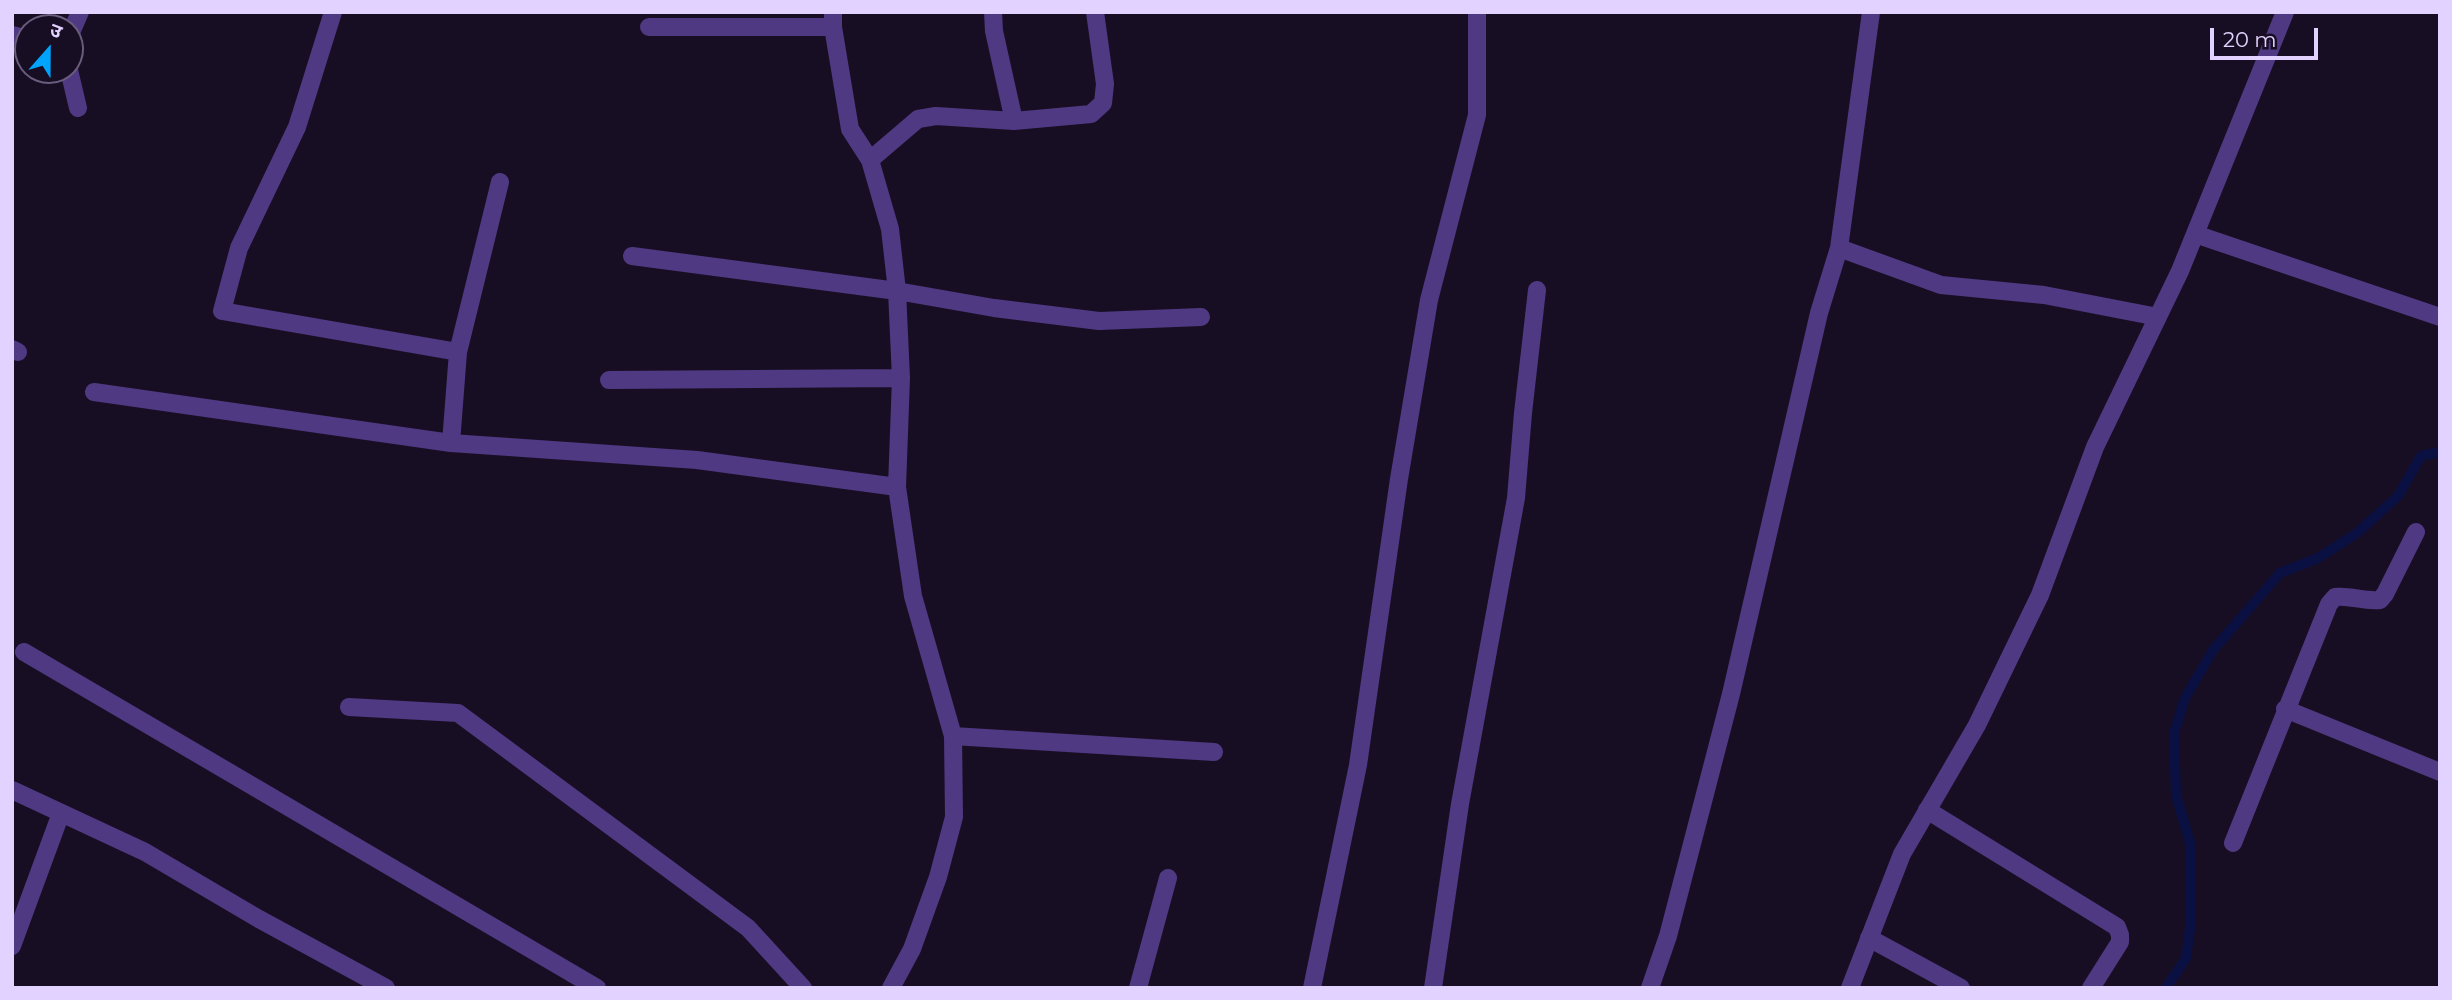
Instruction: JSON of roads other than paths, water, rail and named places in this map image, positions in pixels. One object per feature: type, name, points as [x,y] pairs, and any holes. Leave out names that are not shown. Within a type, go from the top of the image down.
[{"type":"street","points":[[334,12],[297,127],[239,248],[222,312],[458,352]]},
{"type":"street","points":[[993,12],[994,31],[1014,121]]},
{"type":"street","points":[[870,160],[918,119],[936,116],[1014,121],[1091,114],[1103,103],[1105,84],[1095,12]]},
{"type":"street","points":[[1312,988],[1358,765],[1398,479],[1429,300],[1477,115],[1477,12]]},
{"type":"street","points":[[1650,988],[1668,936],[1731,694],[1819,313],[1839,248],[1871,12]]},
{"type":"street","points":[[1850,988],[1902,854],[1977,725],[2040,595],[2095,447],[2195,234],[2285,12]]},
{"type":"street","points":[[649,27],[833,19],[850,129],[870,160],[891,229],[901,377],[897,487],[913,596],[953,736],[954,817],[938,877],[912,949],[891,988]]},
{"type":"street","points":[[72,84],[78,108]]},
{"type":"street","points":[[451,443],[458,352],[500,183]]},
{"type":"street","points":[[2195,234],[2440,317]]},
{"type":"street","points":[[1839,248],[1941,285],[2043,295],[2158,317]]},
{"type":"street","points":[[632,256],[1099,321],[1201,317]]},
{"type":"street","points":[[1433,988],[1460,804],[1516,498],[1537,290]]},
{"type":"street","points":[[609,380],[901,377]]},
{"type":"street","points":[[94,392],[451,443],[697,460],[897,487]]},
{"type":"street","points":[[2233,843],[2329,604],[2334,597],[2343,596],[2379,600],[2385,594],[2416,532]]},
{"type":"street","points":[[24,652],[597,988]]},
{"type":"street","points":[[349,707],[458,713],[748,928],[803,988]]},
{"type":"street","points":[[2285,709],[2440,772]]},
{"type":"street","points":[[953,736],[1214,752]]},
{"type":"street","points":[[12,790],[145,852],[259,919],[386,988]]},
{"type":"street","points":[[1927,810],[2117,927],[2120,942],[2091,988]]},
{"type":"street","points":[[12,946],[61,813]]},
{"type":"street","points":[[1138,988],[1168,878]]},
{"type":"street","points":[[1869,938],[1961,988]]},
{"type":"waterway","points":[[2166,988],[2186,958],[2190,928],[2190,843],[2176,795],[2174,733],[2185,698],[2213,650],[2280,573],[2318,558],[2357,533],[2398,496],[2421,456],[2440,452]]}]
